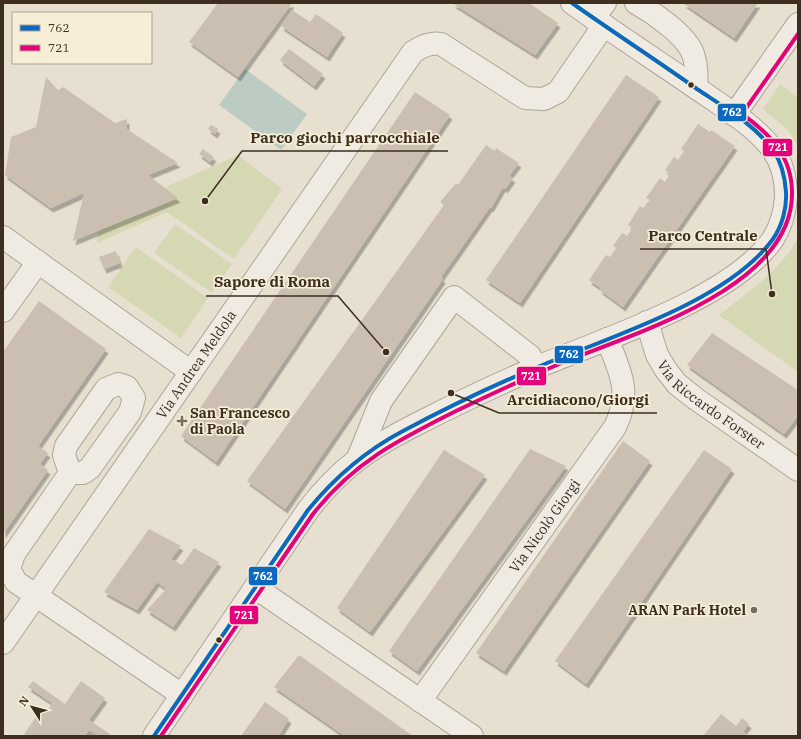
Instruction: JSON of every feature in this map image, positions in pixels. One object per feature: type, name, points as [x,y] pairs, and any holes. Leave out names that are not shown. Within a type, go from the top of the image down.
[{"type":"street","points":[[163,733],[182,695],[322,492],[343,470],[358,458],[420,422],[535,368],[683,306],[725,282],[761,252],[772,240],[779,227],[784,209],[786,191],[780,162],[763,138],[734,114],[696,88],[601,16],[572,3]]},
{"type":"street","points":[[636,3],[660,20],[688,44],[696,65],[696,88]]},
{"type":"street","name":"Via Andrea Meldola","points":[[3,643],[414,52],[424,46],[435,43],[441,44],[525,98],[544,99],[558,92],[601,16]]},
{"type":"street","points":[[734,114],[798,24]]},
{"type":"street","points":[[3,237],[191,372]]},
{"type":"street","points":[[3,311],[38,262]]},
{"type":"street","points":[[358,458],[381,402],[454,297],[530,356],[535,368]]},
{"type":"street","name":"Via Riccardo Forster","points":[[647,322],[657,355],[677,384],[696,399],[798,470]]},
{"type":"street","name":"Via Nicolò Giorgi","points":[[420,701],[615,426],[623,407],[624,387],[620,371],[607,338]]},
{"type":"street","points":[[70,473],[11,560],[9,570],[13,578],[182,695]]},
{"type":"street","points":[[256,588],[472,736]]},
{"type":"green space","points":[[780,84],[798,98],[798,146],[787,129],[763,109]]},
{"type":"green space","points":[[238,155],[282,189],[234,259],[167,212],[97,243],[98,217]]},
{"type":"green space","points":[[175,224],[232,264],[212,293],[154,253]]},
{"type":"green space","points":[[798,238],[798,372],[719,315],[773,271],[791,250]]},
{"type":"green space","points":[[136,247],[208,298],[181,338],[108,287]]},
{"type":"shaded area","points":[[245,69],[307,114],[281,150],[219,105]]},
{"type":"building","points":[[218,3],[292,3],[238,77],[189,42]]},
{"type":"building","points":[[452,3],[529,3],[558,23],[535,55]]},
{"type":"building","points":[[683,3],[758,3],[734,38]]},
{"type":"building","points":[[292,10],[310,22],[316,14],[343,33],[327,57],[281,26]]},
{"type":"building","points":[[289,49],[323,74],[314,86],[280,60]]},
{"type":"building","points":[[626,75],[659,97],[520,303],[486,280]]},
{"type":"building","points":[[46,77],[58,90],[63,87],[115,123],[127,119],[127,129],[178,163],[148,175],[178,198],[73,241],[84,193],[51,208],[5,175],[11,137],[36,127]]},
{"type":"building","points":[[415,92],[450,115],[216,462],[181,436]]},
{"type":"building","points":[[698,124],[710,132],[711,130],[735,146],[623,307],[589,280],[606,255],[610,257],[616,248],[613,246],[622,233],[627,236],[633,228],[628,225],[640,206],[643,208],[650,200],[646,198],[660,178],[665,182],[670,174],[665,170],[674,157],[678,160],[684,151],[681,149]]},
{"type":"building","points":[[211,125],[218,129],[215,134],[208,129]]},
{"type":"building","points":[[486,145],[495,151],[496,148],[519,163],[509,176],[513,178],[505,189],[503,187],[491,208],[490,207],[441,277],[443,279],[285,509],[247,481],[444,205],[440,202],[456,183],[458,185]]},
{"type":"building","points":[[203,149],[214,157],[210,162],[199,154]]},
{"type":"building","points":[[116,251],[120,263],[104,269],[99,257]]},
{"type":"building","points":[[39,301],[106,349],[38,446],[48,453],[40,464],[48,470],[3,534],[3,352]]},
{"type":"building","points":[[712,333],[798,390],[798,416],[784,434],[687,365]]},
{"type":"building","points":[[623,441],[650,461],[504,671],[476,653]]},
{"type":"building","points":[[530,449],[566,466],[417,671],[389,651]]},
{"type":"building","points":[[444,450],[485,475],[370,632],[337,608]]},
{"type":"building","points":[[704,450],[732,469],[586,684],[555,661]]},
{"type":"building","points":[[149,529],[181,546],[171,559],[182,565],[194,548],[219,562],[173,627],[147,610],[166,589],[157,582],[137,610],[104,592]]},
{"type":"building","points":[[299,655],[413,736],[345,736],[274,687]]},
{"type":"building","points":[[33,681],[65,704],[81,681],[105,698],[89,720],[110,734],[109,736],[98,736],[89,730],[85,736],[26,736],[24,734],[43,707],[48,710],[52,703],[28,687]]},
{"type":"building","points":[[265,702],[289,719],[279,735],[281,736],[241,736]]},
{"type":"building","points":[[721,714],[736,726],[742,718],[749,724],[743,732],[749,736],[703,736]]},
{"type":"transit line","name":"762","points":[[154,736],[308,510],[340,476],[363,456],[389,439],[420,422],[471,397],[540,366],[666,315],[698,299],[727,281],[753,261],[776,234],[785,210],[786,186],[779,160],[773,150],[757,132],[738,116],[572,3]]},
{"type":"transit line","name":"721","points":[[161,736],[313,514],[344,480],[361,466],[415,432],[469,405],[564,362],[668,321],[705,302],[739,280],[767,255],[785,226],[792,193],[791,180],[784,157],[778,147],[762,130],[742,114],[798,34]]},
{"type":"place","name":"Parco giochi parrocchiale","points":[[205,201]]},
{"type":"place","name":"Parco Centrale","points":[[772,294]]},
{"type":"place","name":"Sapore di Roma","points":[[386,352]]},
{"type":"place","name":"Arcidiacono/Giorgi","points":[[451,393]]},
{"type":"place","name":"San Francesco di Paola","points":[[182,421]]},
{"type":"place","name":"ARAN Park Hotel","points":[[754,610]]}]
